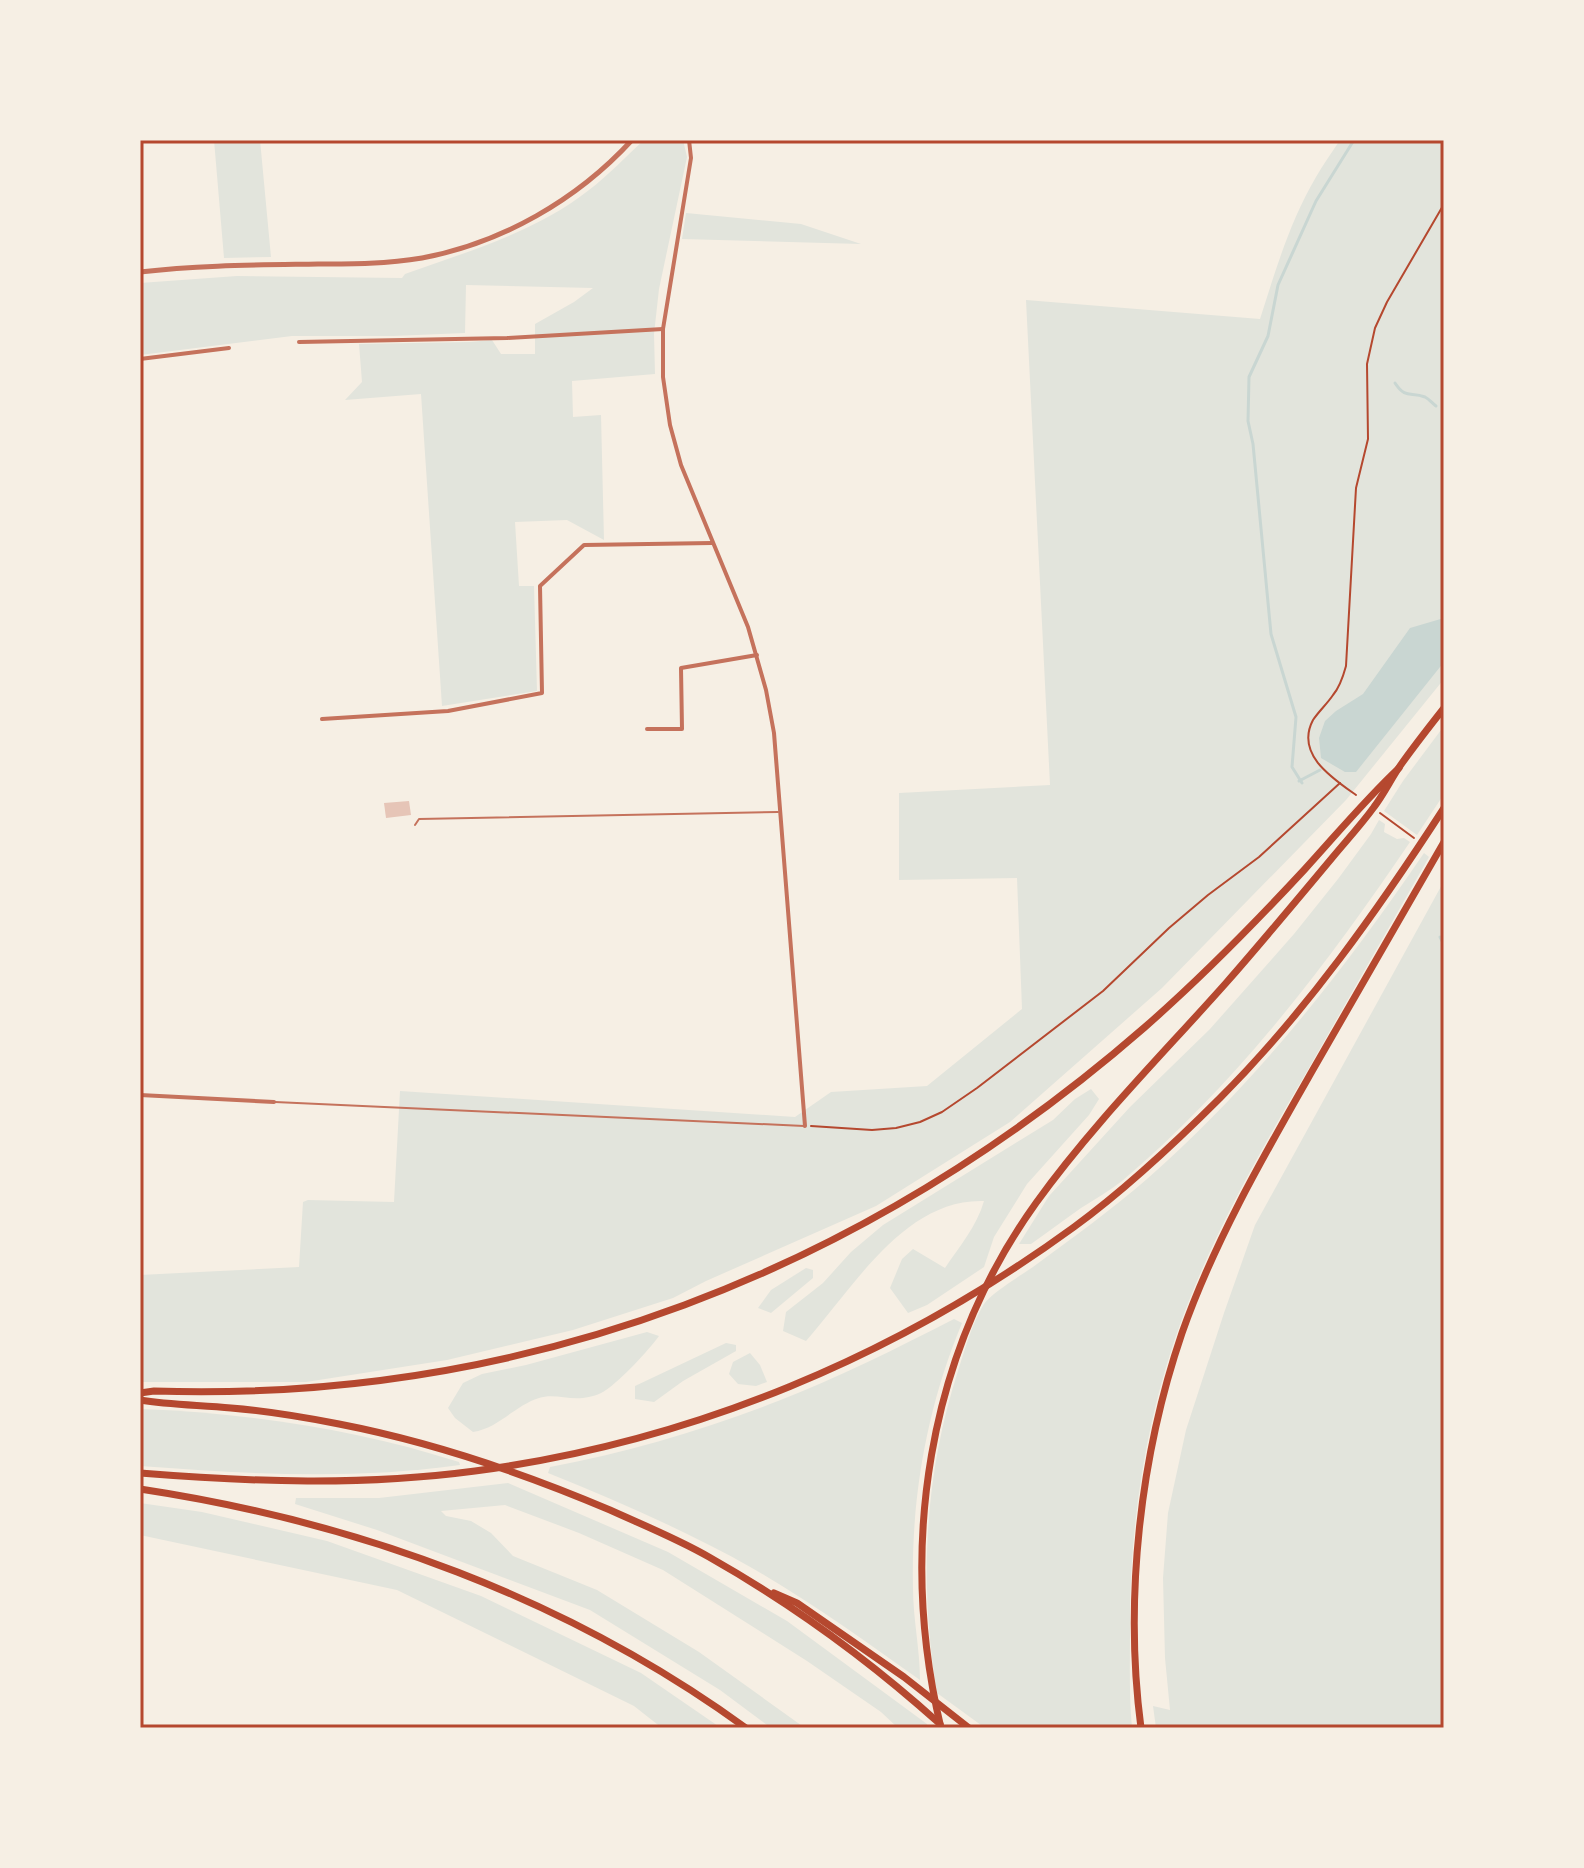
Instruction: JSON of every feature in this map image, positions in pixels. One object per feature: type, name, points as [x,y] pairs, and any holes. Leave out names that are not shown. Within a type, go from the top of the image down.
[{"type":"highway","points":[[943,1728],[933,1696],[925,1644],[921,1546],[925,1492],[934,1438],[944,1398],[973,1315],[999,1263],[1034,1206],[1061,1170],[1300,897],[1374,807],[1444,708]]},
{"type":"highway","points":[[140,1393],[352,1384],[492,1361],[596,1335],[699,1300],[815,1249],[895,1207],[973,1159],[1106,1060],[1241,936],[1399,768]]},
{"type":"highway","points":[[140,1473],[297,1482],[384,1479],[475,1471],[579,1453],[679,1427],[745,1405],[891,1341],[942,1314],[1077,1225],[1173,1143],[1222,1096],[1324,978],[1370,917],[1444,808]]},
{"type":"highway","points":[[1141,1728],[1135,1635],[1137,1561],[1157,1424],[1182,1333],[1221,1238],[1266,1152],[1444,842]]},
{"type":"highway","points":[[140,1400],[287,1415],[389,1435],[506,1469],[574,1495],[708,1556],[755,1585],[823,1629],[898,1687],[943,1728]]},
{"type":"highway","points":[[140,1489],[287,1518],[361,1538],[452,1569],[591,1631],[671,1677],[746,1728]]},
{"type":"highway","points":[[755,1585],[797,1603],[904,1677],[969,1728]]},
{"type":"street","points":[[140,272],[228,266],[376,263],[421,258],[470,245],[548,210],[586,183],[632,140]]},
{"type":"street","points":[[689,140],[691,158],[663,329],[663,377],[670,425],[681,465],[748,627],[766,690],[774,733],[805,1126]]},
{"type":"street","points":[[299,342],[507,338],[663,329]]},
{"type":"street","points":[[140,359],[229,348]]},
{"type":"street","points":[[322,719],[448,711],[542,693],[540,586],[584,545],[712,543]]},
{"type":"street","points":[[647,729],[682,729],[681,668],[757,655]]},
{"type":"street","points":[[140,1095],[274,1102]]},
{"type":"lane","points":[[415,825],[419,819],[780,812]]},
{"type":"lane","points":[[274,1102],[805,1126]]},
{"type":"path","points":[[1356,795],[1324,771],[1314,759],[1309,732],[1314,719],[1341,682],[1346,666],[1356,488],[1368,439],[1367,364],[1375,328],[1444,204]]},
{"type":"path","points":[[805,1126],[872,1130],[896,1128],[942,1112],[1103,991],[1169,928],[1259,857],[1340,783]]},
{"type":"path","points":[[1380,813],[1415,839]]},
{"type":"shaded area","points":[[214,140],[260,140],[271,257],[224,258]]},
{"type":"shaded area","points":[[644,140],[683,140],[687,157],[659,289],[654,334],[655,374],[572,381],[573,417],[601,415],[604,540],[567,520],[515,522],[519,586],[534,586],[537,691],[442,706],[421,394],[345,400],[362,382],[359,344],[492,340],[501,354],[535,354],[535,324],[593,288],[466,285],[465,333],[292,336],[140,355],[140,283],[237,276],[402,278],[405,274],[501,239],[547,218],[596,184]]},
{"type":"shaded area","points":[[1340,140],[1444,140],[1444,679],[1346,800],[1162,988],[1010,1122],[876,1206],[673,1298],[573,1330],[447,1360],[306,1382],[140,1382],[140,1275],[299,1267],[303,1202],[394,1202],[400,1091],[795,1117],[831,1092],[927,1086],[1022,1009],[1017,878],[899,880],[899,793],[1050,785],[1026,300],[1260,319],[1298,211]]},
{"type":"shaded area","points":[[686,213],[801,224],[861,244],[682,239]]},
{"type":"shaded area","points":[[1444,618],[1444,662],[1356,772],[1345,772],[1321,758],[1319,738],[1325,721],[1363,694],[1410,628]]},
{"type":"shaded area","points":[[1444,726],[1444,794],[1417,835],[1384,811]]},
{"type":"shaded area","points":[[1379,820],[1385,824],[1384,832],[1410,842],[1346,933],[1278,1021],[1164,1144],[1122,1181],[1031,1244],[1019,1244],[1049,1196],[1130,1107],[1210,1029],[1294,934]]},
{"type":"shaded area","points":[[1424,853],[1429,857],[1239,1192],[1209,1253],[1170,1354],[1150,1432],[1137,1511],[1130,1591],[1132,1728],[985,1728],[937,1693],[931,1652],[927,1571],[928,1530],[938,1450],[958,1371],[980,1311],[994,1294],[1147,1179],[1225,1104],[1329,984]]},
{"type":"shaded area","points":[[1444,881],[1444,1728],[1156,1728],[1153,1706],[1170,1710],[1163,1578],[1168,1513],[1186,1430],[1224,1313],[1255,1225]]},
{"type":"shaded area","points":[[1091,1089],[1099,1099],[1089,1115],[1027,1184],[994,1237],[984,1267],[927,1305],[908,1313],[890,1288],[902,1259],[913,1249],[945,1268],[972,1228],[984,1201],[956,1204],[929,1214],[883,1250],[806,1341],[783,1331],[786,1312],[823,1283],[851,1252],[883,1225],[1053,1120]]},
{"type":"shaded area","points":[[806,1268],[813,1270],[813,1278],[771,1313],[758,1308],[771,1290]]},
{"type":"shaded area","points":[[954,1319],[962,1323],[939,1387],[918,1486],[913,1600],[920,1680],[817,1608],[752,1568],[652,1517],[548,1473],[550,1467],[666,1439],[778,1401],[845,1373]]},
{"type":"shaded area","points":[[647,1332],[659,1336],[626,1372],[598,1394],[577,1398],[539,1398],[491,1426],[473,1432],[448,1408],[463,1383],[482,1374]]},
{"type":"shaded area","points":[[726,1343],[736,1345],[736,1351],[683,1381],[654,1402],[635,1399],[635,1386]]},
{"type":"shaded area","points":[[750,1353],[760,1365],[767,1382],[756,1386],[738,1384],[729,1374],[733,1362]]},
{"type":"shaded area","points":[[140,1409],[221,1414],[341,1432],[420,1450],[459,1462],[460,1465],[340,1474],[140,1466]]},
{"type":"shaded area","points":[[508,1483],[668,1552],[787,1621],[927,1724],[928,1728],[898,1728],[881,1712],[807,1661],[663,1570],[505,1505],[441,1511],[446,1516],[471,1521],[491,1533],[513,1556],[597,1590],[699,1652],[805,1728],[771,1728],[720,1690],[590,1610],[377,1530],[295,1504],[296,1498],[379,1498]]},
{"type":"shaded area","points":[[140,1503],[202,1512],[327,1541],[481,1596],[641,1673],[721,1728],[662,1728],[634,1706],[397,1590],[140,1535]]},
{"type":"building","points":[[409,801],[411,815],[386,818],[384,803]]},
{"type":"waterway","points":[[1302,783],[1292,767],[1296,717],[1271,634],[1253,444],[1248,421],[1249,377],[1268,336],[1278,285],[1316,201],[1354,140]]},
{"type":"waterway","points":[[1395,383],[1402,392],[1425,397],[1436,406]]},
{"type":"waterway","points":[[1299,781],[1320,770]]},
{"type":"waterway","points":[[1440,937],[1444,945]]}]
